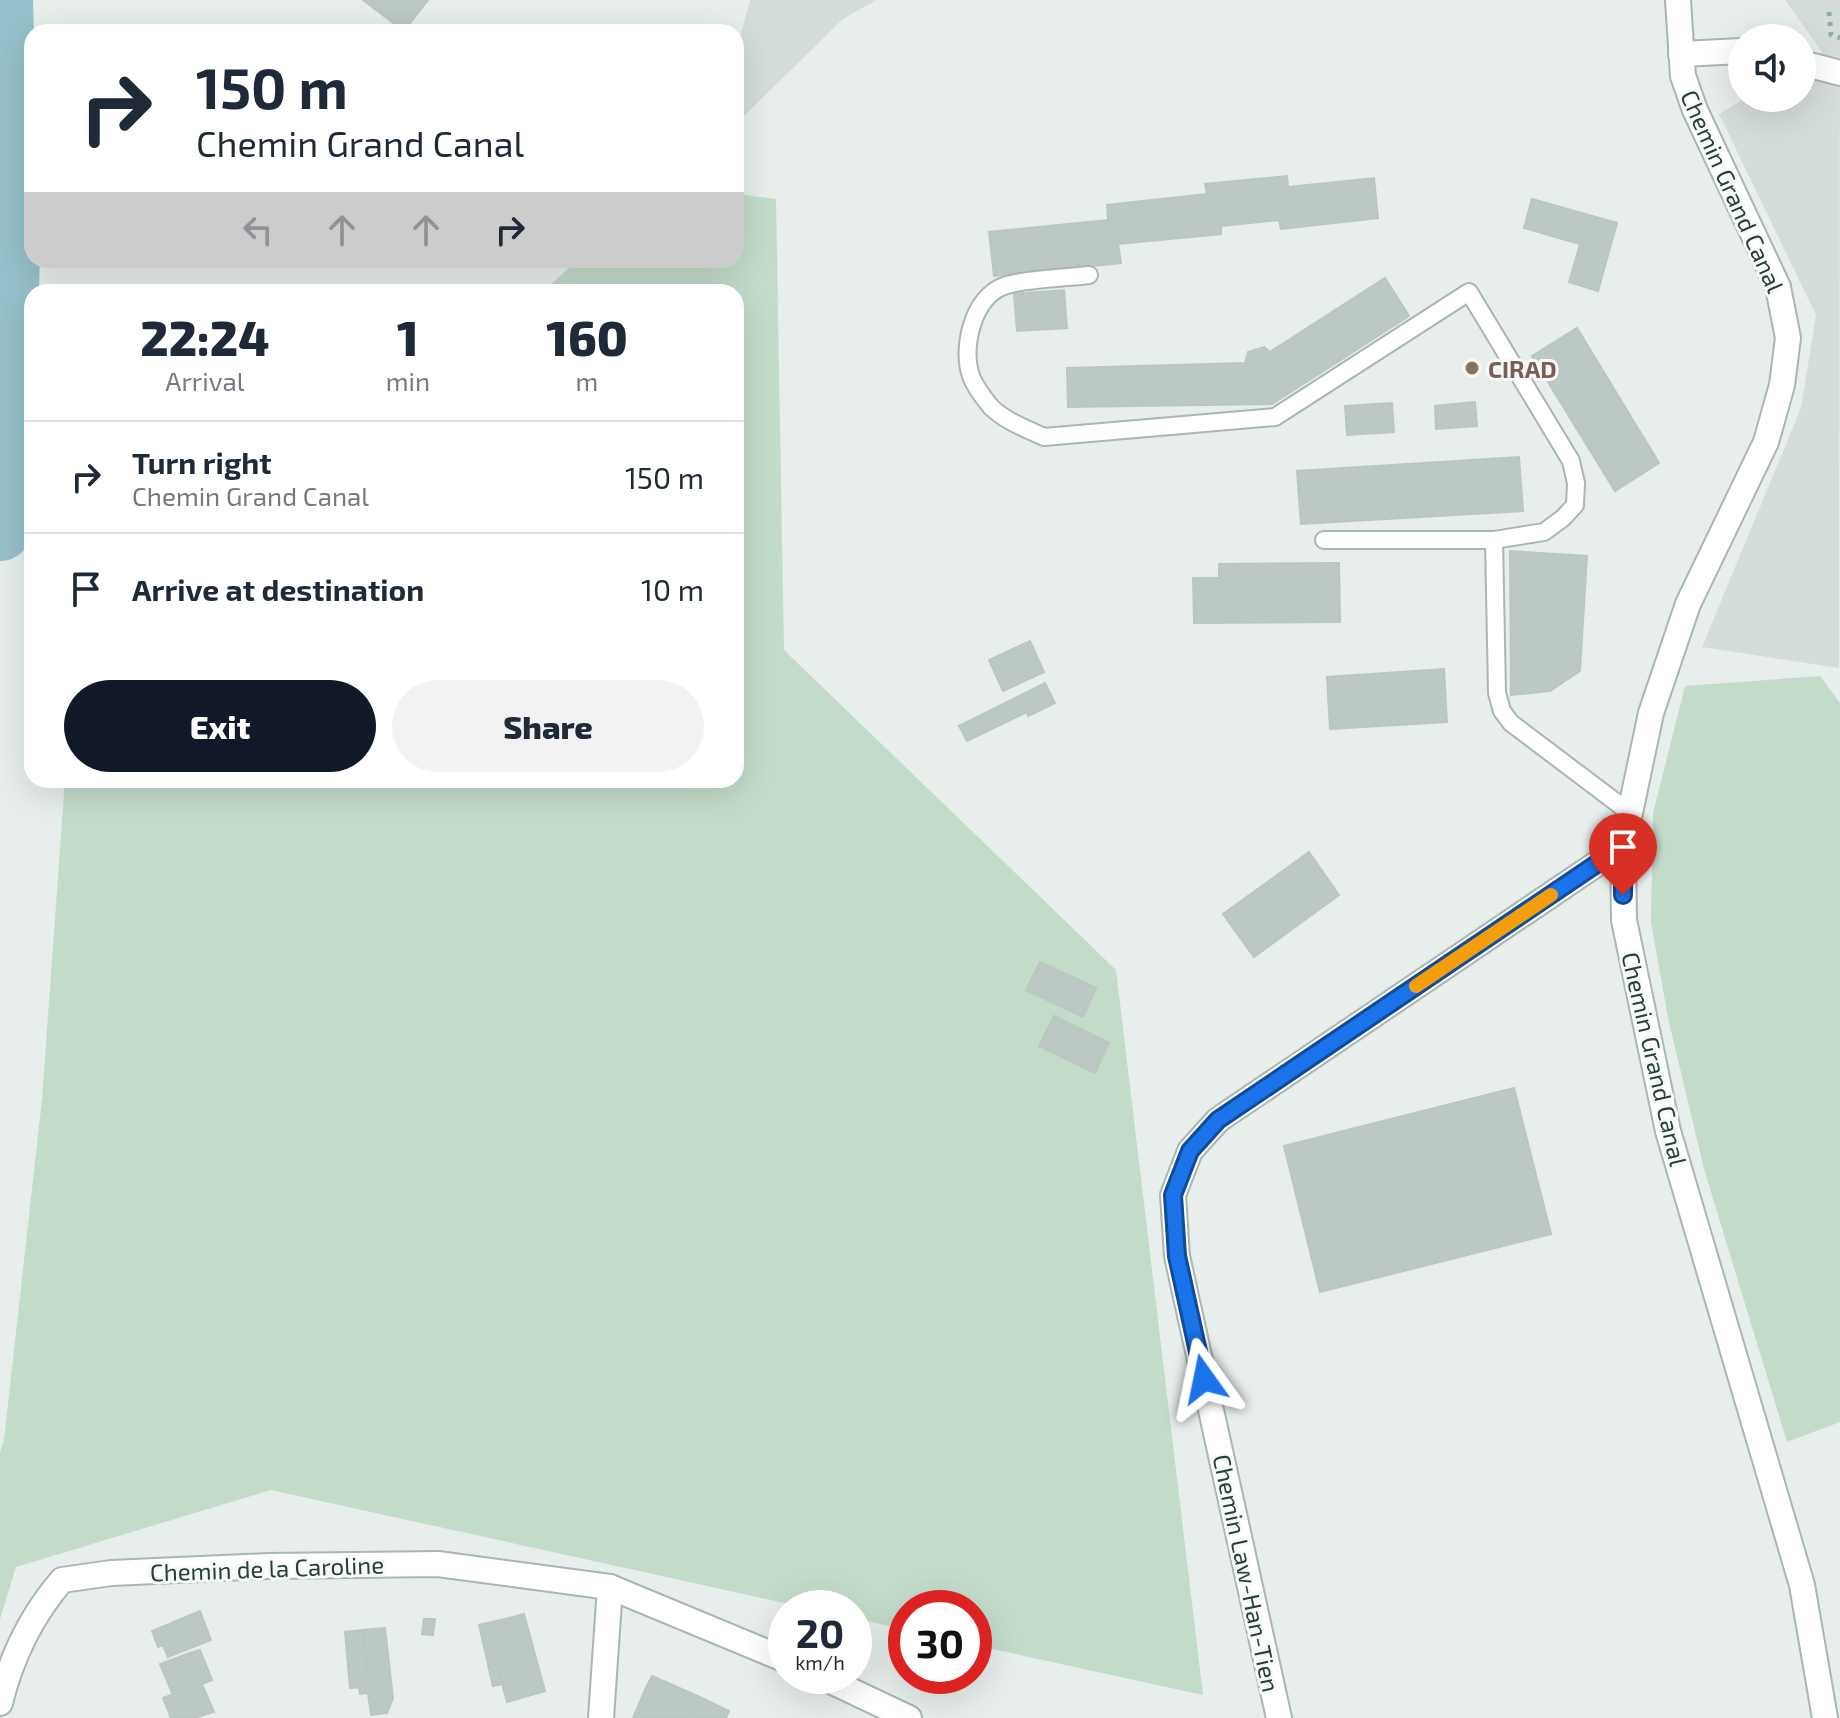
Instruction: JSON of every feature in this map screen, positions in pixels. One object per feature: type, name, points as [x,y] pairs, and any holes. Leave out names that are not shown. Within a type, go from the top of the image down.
[{"type":"street","name":"Chemin Grand Canal","points":[[1678,0],[1683,76],[1695,110],[1778,287],[1788,338],[1782,385],[1766,442],[1688,604],[1651,713],[1623,846],[1624,920],[1668,1131],[1802,1585],[1825,1718]]},
{"type":"street","points":[[1681,54],[1728,52]]},
{"type":"street","points":[[1816,67],[1840,73]]},
{"type":"street","name":"Chemin Law-Han-Tien","points":[[1279,1718],[1177,1256],[1173,1195],[1184,1166],[1190,1151],[1218,1120],[1623,846]]},
{"type":"street","name":"Chemin de la Caroline","points":[[0,1703],[6,1677],[26,1634],[45,1601],[62,1580],[111,1573],[269,1566],[438,1564],[610,1587],[768,1653]]},
{"type":"street","points":[[601,1718],[610,1587]]},
{"type":"street","points":[[858,1694],[909,1718]]},
{"type":"lane","points":[[1089,275],[1003,286],[974,315],[967,345],[971,377],[992,408],[1020,427],[1044,437],[1275,417],[1469,292],[1571,461],[1576,483],[1575,505],[1544,532],[1494,540],[1324,540]]},
{"type":"lane","points":[[1494,540],[1497,693],[1502,711],[1511,723],[1629,812]]},
{"type":"path","points":[[1829,12],[1831,35],[1840,38]]},
{"type":"shaded area","points":[[750,0],[876,0],[843,19],[744,115],[744,24]]},
{"type":"shaded area","points":[[1785,0],[1840,0],[1839,668],[1702,647],[1801,408],[1816,315],[1719,114],[1728,109],[1728,112],[1816,112],[1816,56],[1822,52],[1816,44],[1816,24],[1802,24]]},
{"type":"green space","points":[[744,195],[776,199],[784,650],[1116,970],[1203,1695],[992,1649],[992,1590],[888,1590],[888,1626],[872,1622],[872,1590],[768,1590],[768,1599],[271,1490],[16,1567],[0,1619],[0,1452],[4,1440],[42,1099],[64,788],[744,788],[744,284],[551,284],[569,268],[744,268]]},
{"type":"green space","points":[[1820,676],[1840,703],[1840,1422],[1787,1442],[1704,1169],[1668,1018],[1651,922],[1653,813],[1685,686]]},
{"type":"building","points":[[363,0],[428,0],[409,24],[395,24]]},
{"type":"building","points":[[1287,176],[1288,187],[1374,178],[1378,218],[1281,229],[1279,220],[1221,226],[1221,234],[1118,244],[1121,263],[994,276],[989,232],[1108,220],[1107,205],[1207,194],[1205,184]]},
{"type":"building","points":[[1532,199],[1617,223],[1598,291],[1569,282],[1580,244],[1524,228]]},
{"type":"building","points":[[1385,278],[1409,316],[1272,404],[1068,407],[1067,368],[1245,363],[1248,352],[1264,347],[1270,352]]},
{"type":"building","points":[[1064,290],[1067,328],[1017,331],[1014,294]]},
{"type":"building","points":[[1577,328],[1659,463],[1615,491],[1532,356]]},
{"type":"building","points":[[1475,402],[1477,426],[1436,429],[1435,406]]},
{"type":"building","points":[[1392,403],[1394,432],[1347,435],[1345,406]]},
{"type":"building","points":[[1519,457],[1523,511],[1301,524],[1297,471]]},
{"type":"building","points":[[1510,551],[1587,556],[1580,671],[1550,691],[1511,695]]},
{"type":"building","points":[[1339,563],[1340,622],[1194,623],[1193,578],[1219,578],[1219,564]]},
{"type":"building","points":[[1030,641],[1044,672],[1003,691],[989,660]]},
{"type":"building","points":[[1444,669],[1447,722],[1330,729],[1327,677]]},
{"type":"building","points":[[1045,683],[1055,703],[1028,716],[1027,712],[967,741],[959,726]]},
{"type":"building","points":[[1309,852],[1339,895],[1254,957],[1223,914]]},
{"type":"building","points":[[1040,962],[1096,988],[1083,1017],[1026,990]]},
{"type":"building","points":[[1054,1016],[1109,1043],[1095,1073],[1039,1046]]},
{"type":"building","points":[[1514,1088],[1551,1234],[1320,1292],[1284,1146]]},
{"type":"building","points":[[200,1611],[211,1640],[168,1657],[163,1645],[158,1647],[152,1631]]},
{"type":"building","points":[[524,1614],[545,1691],[507,1702],[492,1645],[510,1641],[505,1619]]},
{"type":"building","points":[[424,1619],[435,1619],[433,1635],[422,1634]]},
{"type":"building","points":[[505,1619],[510,1641],[492,1645],[502,1684],[493,1686],[479,1625]]},
{"type":"building","points":[[385,1628],[393,1698],[387,1713],[371,1715],[368,1693],[360,1694],[359,1687],[369,1687],[363,1630]]},
{"type":"building","points":[[363,1630],[369,1687],[350,1688],[345,1632]]},
{"type":"building","points":[[200,1650],[212,1680],[202,1684],[190,1653]]},
{"type":"building","points":[[190,1653],[202,1684],[173,1695],[160,1664]]},
{"type":"building","points":[[652,1676],[700,1697],[693,1712],[645,1690]]},
{"type":"building","points":[[202,1684],[214,1712],[203,1715],[192,1687]]},
{"type":"building","points":[[192,1687],[203,1715],[171,1718],[163,1698]]},
{"type":"building","points":[[645,1690],[693,1712],[700,1697],[729,1711],[726,1718],[633,1718]]},
{"type":"waterway","points":[[0,529],[8,254],[1,0]]},
{"type":"slow traffic","points":[[1416,986],[1551,895]]},
{"type":"place","name":"CIRAD","points":[[1472,368]]},
{"type":"route","points":[[1204,1379],[1177,1256],[1173,1195],[1190,1151],[1218,1120],[1623,846],[1623,895]]}]
